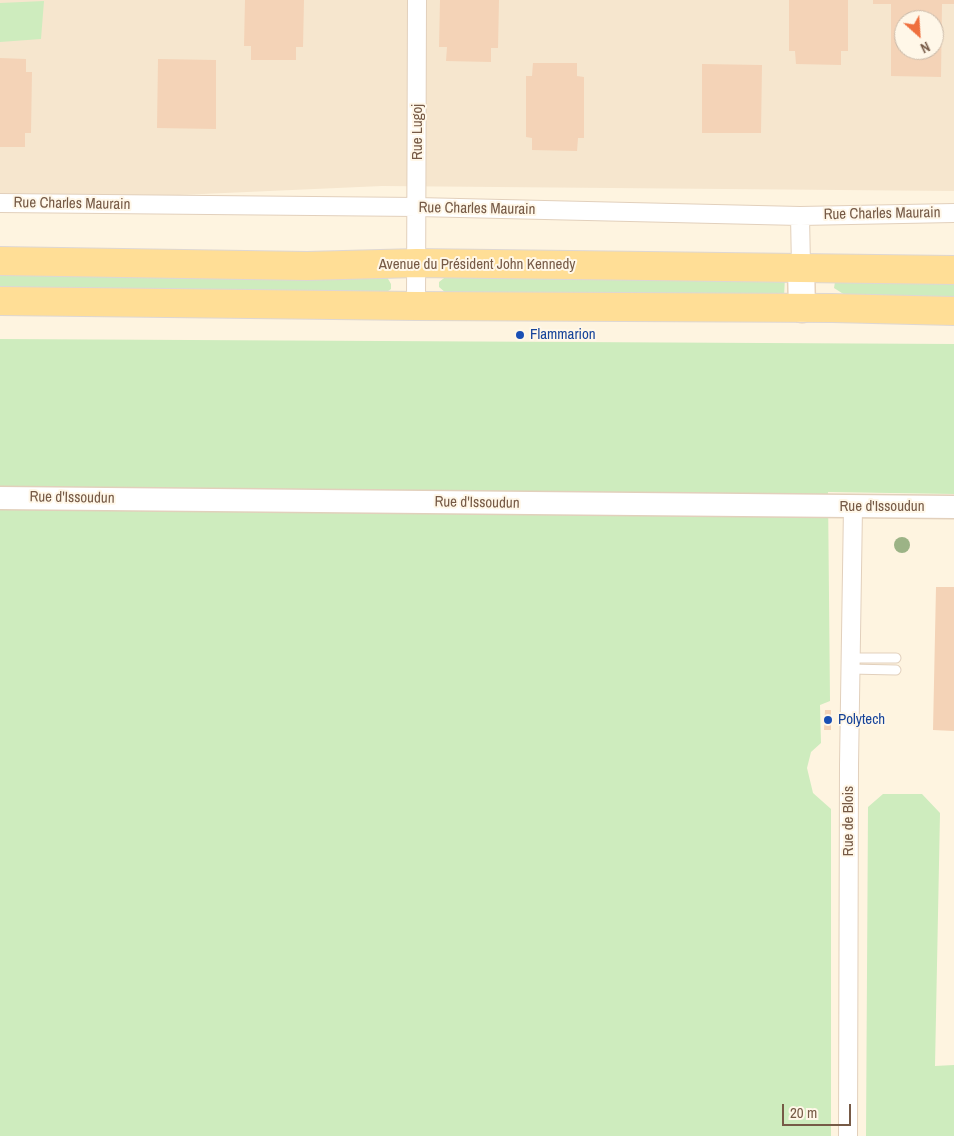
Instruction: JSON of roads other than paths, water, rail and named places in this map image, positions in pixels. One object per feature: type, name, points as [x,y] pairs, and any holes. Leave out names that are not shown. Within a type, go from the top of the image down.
[{"type":"main road","name":"Avenue du Président John Kennedy","points":[[0,260],[306,266],[417,263],[954,270]]},
{"type":"main road","points":[[801,267],[802,309]]},
{"type":"main road","points":[[0,301],[954,312]]},
{"type":"street","name":"Rue Lugoj","points":[[416,306],[418,207],[417,0]]},
{"type":"street","name":"Rue Charles Maurain","points":[[0,203],[418,207],[800,216],[954,213]]},
{"type":"street","points":[[800,216],[801,267]]},
{"type":"street","name":"Rue d'Issoudun","points":[[0,498],[954,507]]},
{"type":"street","name":"Rue de Blois","points":[[848,1136],[850,664],[853,507]]},
{"type":"lane","points":[[850,664],[896,658]]},
{"type":"lane","points":[[850,664],[896,670]]},
{"type":"place","name":"Flammarion","points":[[520,335]]},
{"type":"place","name":"Polytech","points":[[828,720]]}]
